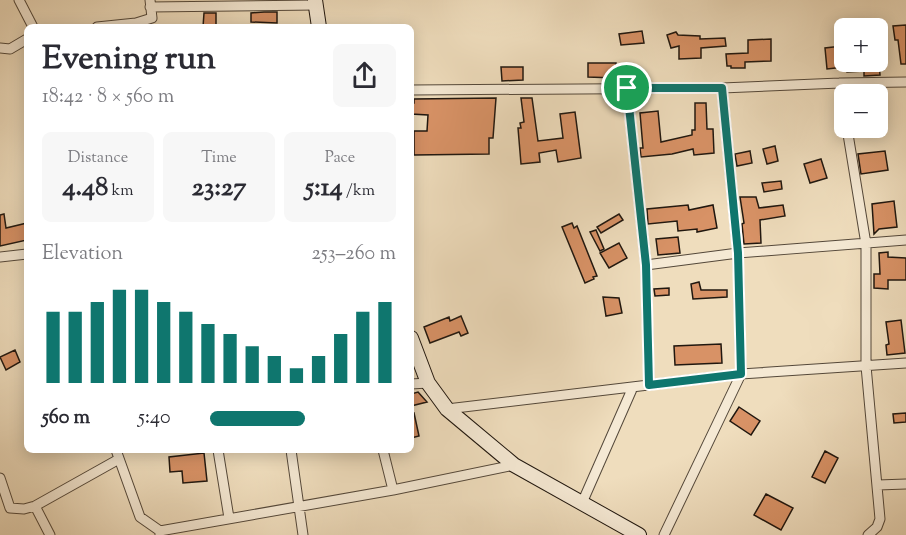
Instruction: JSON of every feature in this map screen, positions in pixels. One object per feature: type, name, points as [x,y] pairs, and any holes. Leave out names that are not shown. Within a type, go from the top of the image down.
[{"type":"main road","points":[[315,2],[319,24]]},
{"type":"main road","points":[[414,346],[428,382],[447,409],[514,465],[639,535]]},
{"type":"street","points":[[19,0],[31,24]]},
{"type":"street","points":[[126,24],[152,23],[150,3],[315,2]]},
{"type":"street","points":[[0,48],[10,49],[24,41]]},
{"type":"street","points":[[414,90],[722,88],[840,82],[906,82]]},
{"type":"street","points":[[627,88],[646,265],[649,385]]},
{"type":"street","points":[[663,535],[741,374],[738,253],[722,88]]},
{"type":"street","points":[[849,138],[866,244],[866,366],[880,519],[877,527],[868,535]]},
{"type":"street","points":[[646,265],[738,253],[906,240]]},
{"type":"street","points":[[0,257],[24,254]]},
{"type":"street","points":[[447,409],[741,374],[906,363]]},
{"type":"street","points":[[414,384],[428,382]]},
{"type":"street","points":[[582,503],[633,387]]},
{"type":"street","points":[[218,453],[229,518]]},
{"type":"street","points":[[292,453],[301,505],[303,535]]},
{"type":"street","points":[[384,453],[393,489]]},
{"type":"street","points":[[0,477],[10,508],[24,509],[35,506],[117,455],[141,517],[160,533],[514,465]]},
{"type":"street","points":[[878,485],[906,484]]},
{"type":"street","points":[[35,506],[50,535]]},
{"type":"building","points":[[277,12],[277,23],[251,22],[251,13]]},
{"type":"building","points":[[204,13],[216,13],[216,24],[203,24]]},
{"type":"building","points":[[906,25],[906,64],[901,64],[898,40],[895,40],[893,26]]},
{"type":"building","points":[[642,31],[644,43],[621,45],[619,34]]},
{"type":"building","points":[[676,32],[678,35],[700,36],[700,39],[725,38],[726,46],[701,48],[701,58],[679,59],[679,46],[671,48],[667,35]]},
{"type":"building","points":[[771,39],[771,61],[745,62],[745,68],[727,66],[726,54],[748,53],[748,40]]},
{"type":"building","points":[[834,47],[834,68],[827,69],[825,48]]},
{"type":"building","points":[[588,63],[616,63],[615,78],[588,77]]},
{"type":"building","points":[[501,67],[523,67],[523,80],[502,81]]},
{"type":"building","points":[[864,72],[880,72],[880,75],[864,76]]},
{"type":"building","points":[[496,98],[493,138],[489,138],[489,154],[414,155],[414,131],[427,131],[428,115],[414,114],[414,99]]},
{"type":"building","points":[[521,98],[532,98],[538,141],[563,138],[560,114],[575,112],[581,158],[558,162],[556,150],[539,153],[540,162],[521,164],[518,128],[521,128],[520,123],[524,122]]},
{"type":"building","points":[[695,103],[706,103],[707,129],[713,129],[714,153],[694,155],[693,149],[641,157],[640,148],[643,148],[640,113],[658,111],[661,142],[692,135],[692,130],[695,130]]},
{"type":"building","points":[[775,146],[778,161],[767,164],[763,149]]},
{"type":"building","points":[[750,151],[752,163],[737,166],[735,154]]},
{"type":"building","points":[[885,151],[888,170],[861,174],[858,154]]},
{"type":"building","points":[[821,159],[827,178],[810,183],[804,164]]},
{"type":"building","points":[[781,181],[782,189],[764,192],[762,183]]},
{"type":"building","points":[[740,197],[756,197],[759,208],[783,205],[785,216],[760,220],[761,243],[744,244]]},
{"type":"building","points":[[894,201],[897,227],[879,229],[874,234],[872,204]]},
{"type":"building","points":[[688,205],[689,210],[713,205],[717,228],[697,232],[697,229],[678,231],[677,221],[648,224],[647,209]]},
{"type":"building","points":[[4,214],[6,228],[24,224],[24,241],[0,246],[0,215]]},
{"type":"building","points":[[619,214],[623,220],[601,233],[597,227]]},
{"type":"building","points":[[572,223],[574,228],[577,226],[597,276],[585,283],[562,227]]},
{"type":"building","points":[[596,230],[604,249],[600,251],[590,232]]},
{"type":"building","points":[[678,237],[680,253],[658,255],[656,239]]},
{"type":"building","points":[[619,243],[627,258],[609,268],[600,253]]},
{"type":"building","points":[[888,252],[888,257],[906,258],[906,280],[888,280],[888,289],[874,288],[874,274],[880,274],[879,253]]},
{"type":"building","points":[[699,282],[701,290],[727,290],[727,297],[693,299],[691,284]]},
{"type":"building","points":[[669,288],[669,295],[655,296],[654,289]]},
{"type":"building","points":[[603,297],[619,298],[622,313],[606,316]]},
{"type":"building","points":[[461,316],[468,333],[461,336],[459,332],[430,343],[424,327],[449,317],[450,321]]},
{"type":"building","points":[[901,320],[905,353],[887,355],[886,345],[889,344],[886,322]]},
{"type":"building","points":[[721,344],[722,363],[675,365],[674,346]]},
{"type":"building","points":[[15,350],[20,362],[6,370],[0,357]]},
{"type":"building","points":[[418,392],[427,402],[414,405],[414,393]]},
{"type":"building","points":[[739,407],[760,421],[751,435],[730,421]]},
{"type":"building","points":[[414,413],[419,436],[414,437]]},
{"type":"building","points":[[906,413],[906,422],[894,423],[893,414]]},
{"type":"building","points":[[825,451],[838,458],[825,483],[812,477]]},
{"type":"building","points":[[204,453],[207,481],[183,483],[182,471],[170,472],[169,457]]},
{"type":"building","points":[[766,494],[793,508],[781,530],[754,515]]},
{"type":"route","points":[[627,88],[722,88],[738,253],[741,374],[649,385],[646,265],[627,88]]}]
